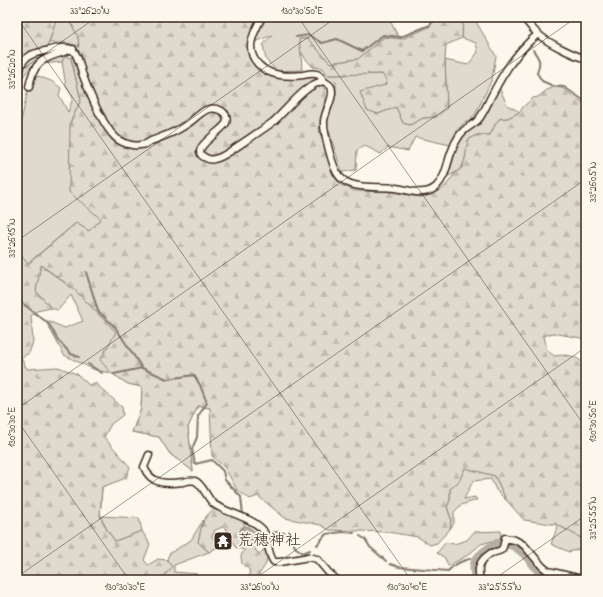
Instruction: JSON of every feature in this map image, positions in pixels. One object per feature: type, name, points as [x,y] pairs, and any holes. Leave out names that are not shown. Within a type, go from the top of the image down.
[{"type":"street","points":[[262,17],[251,43],[252,54],[255,61],[268,72],[279,75],[310,73],[318,74],[324,82]]},
{"type":"street","points":[[523,17],[538,34],[546,40],[586,59]]},
{"type":"street","points":[[73,49],[87,87],[106,126],[116,139],[129,145],[141,145],[169,134],[185,126],[205,110],[211,108],[219,109],[223,112],[226,118],[226,123],[205,142],[200,149],[202,156],[207,159],[214,160],[222,157],[262,130],[314,85],[324,82],[331,86],[332,92],[331,100],[324,118],[324,130],[329,152],[336,172],[341,179],[350,184],[363,187],[397,188],[422,193],[436,187],[442,179],[448,166],[452,149],[459,136],[464,129],[479,119],[494,90],[515,57],[538,34]]},
{"type":"street","points":[[17,84],[20,66],[29,56],[38,52],[61,48],[73,49]]},
{"type":"street","points":[[29,87],[31,76],[36,65],[44,59],[73,49]]},
{"type":"street","points":[[149,455],[144,467],[150,476],[163,484],[194,480],[199,483],[211,502],[216,506],[244,517],[259,526],[266,537],[274,562],[309,557],[317,559],[337,580]]},
{"type":"street","points":[[480,580],[478,568],[480,563],[493,552],[501,550],[505,538],[515,540],[524,545],[548,571],[586,580]]},
{"type":"green space","points":[[17,17],[264,17],[252,28],[248,45],[251,58],[261,69],[318,78],[325,90],[325,100],[319,130],[330,164],[335,178],[341,185],[355,191],[384,191],[421,197],[442,189],[455,173],[462,168],[468,140],[477,135],[490,135],[499,119],[508,118],[520,112],[523,107],[533,98],[538,97],[547,90],[555,87],[562,88],[586,105],[586,339],[553,333],[544,336],[547,350],[554,356],[571,356],[586,365],[586,539],[583,539],[558,525],[524,520],[507,501],[495,476],[465,468],[459,481],[450,489],[450,500],[447,507],[451,519],[450,529],[437,543],[430,545],[418,537],[388,532],[329,530],[321,525],[285,518],[258,496],[250,499],[237,490],[225,468],[212,456],[210,408],[198,406],[188,427],[193,471],[170,454],[159,437],[132,432],[141,409],[142,387],[128,384],[111,373],[100,360],[116,332],[75,290],[41,265],[36,291],[51,308],[37,311],[31,316],[33,342],[29,353],[21,358],[27,369],[58,367],[77,374],[89,385],[95,383],[122,407],[123,415],[111,424],[104,437],[130,467],[126,478],[102,487],[100,516],[107,530],[115,541],[142,531],[150,544],[144,560],[148,565],[158,559],[167,560],[172,567],[160,580],[17,580],[17,250],[28,264],[76,223],[89,231],[101,219],[69,192],[70,123],[81,100],[71,58],[79,46],[78,37],[69,19],[56,20],[49,43],[43,52],[65,56],[62,62],[33,65],[17,83]]},
{"type":"green space","points":[[264,17],[388,17],[397,34],[402,39],[384,37],[358,59],[330,63],[308,39],[300,39],[302,70],[277,71],[266,60],[263,45],[272,35],[248,45],[252,28]]},
{"type":"green space","points":[[437,17],[463,17],[462,38],[446,45],[445,60],[447,108],[436,117],[423,118],[410,125],[403,123],[396,107],[378,114],[367,110],[360,92],[385,85],[387,80],[382,74],[327,75],[323,68],[313,67],[301,54],[299,39],[308,39],[330,63],[358,59],[384,37],[402,39],[429,27]]},
{"type":"green space","points":[[463,17],[476,17],[475,20],[496,56],[492,79],[475,115],[467,120],[457,130],[450,145],[415,137],[408,151],[388,147],[381,154],[365,146],[357,150],[356,170],[342,172],[327,125],[329,112],[336,94],[336,82],[327,75],[382,74],[387,80],[378,114],[396,107],[403,123],[410,125],[423,118],[436,117],[447,108],[445,60],[468,65],[478,52],[476,43],[462,38]]},
{"type":"green space","points":[[69,19],[78,36],[79,46],[67,43],[49,43],[56,20]]},
{"type":"green space","points":[[65,56],[71,58],[81,100],[70,123],[101,219],[89,231],[76,223],[27,264],[17,250],[17,129],[20,126],[29,84],[38,76],[51,81],[61,88],[59,95],[68,112],[73,98],[66,86],[62,62]]},
{"type":"green space","points":[[499,87],[507,105],[520,112],[508,118],[499,119],[490,135],[477,135],[468,140],[462,166],[459,170],[448,176],[458,143],[466,133],[483,119]]},
{"type":"green space","points":[[40,265],[75,290],[116,332],[210,408],[198,406],[188,427],[193,471],[170,454],[159,437],[132,432],[141,409],[142,387],[128,384],[111,373],[95,370],[64,355],[45,320],[65,328],[83,321],[71,295],[58,310],[51,308],[36,291]]},
{"type":"green space","points":[[465,468],[495,476],[507,501],[496,490],[491,479],[473,481],[464,499],[475,497],[477,500],[461,505],[454,512],[454,523],[450,529],[451,519],[447,507],[450,500],[450,489],[459,481]]},
{"type":"green space","points":[[216,508],[241,517],[245,526],[241,528],[239,536],[244,543],[254,541],[258,544],[255,550],[260,554],[263,550],[268,551],[266,564],[256,579],[250,579],[249,569],[242,564],[241,556],[244,550],[235,547],[229,531],[223,527],[215,530],[212,537],[218,543],[216,548],[209,552],[198,542],[201,527],[207,515]]},
{"type":"green space","points":[[100,516],[139,518],[142,531],[115,541],[107,530]]},
{"type":"green space","points":[[203,520],[198,542],[209,552],[174,565],[174,572],[197,574],[183,580],[160,580],[172,567],[167,560],[169,554],[191,540]]},
{"type":"green space","points":[[558,525],[583,539],[586,539],[586,551],[579,549],[569,552],[551,544]]},
{"type":"green space","points":[[501,531],[500,539],[481,544],[468,555],[448,566],[445,558],[437,553],[446,542],[454,544],[467,540],[474,532]]},
{"type":"water","points":[[245,526],[249,527],[256,534],[257,539],[251,543],[249,542],[246,534],[244,537],[246,541],[244,543],[240,537],[240,532]]},
{"type":"waterway","points":[[296,37],[309,35],[322,43],[337,39],[362,51],[383,35],[401,37],[430,25],[436,17]]},
{"type":"waterway","points":[[533,50],[539,61],[537,73],[542,81],[553,86],[564,87],[586,102]]},
{"type":"waterway","points":[[86,272],[98,311],[115,327],[142,368],[167,379],[194,375],[200,385],[207,403],[198,416],[197,437],[192,449],[195,464],[212,460],[223,471],[225,480],[241,497],[243,515]]},
{"type":"waterway","points":[[17,299],[49,324],[58,340],[71,354],[79,357]]},
{"type":"waterway","points":[[88,364],[102,373]]},
{"type":"waterway","points":[[114,374],[142,368]]},
{"type":"waterway","points":[[274,532],[285,533],[292,539],[295,547],[303,553],[310,550]]},
{"type":"waterway","points":[[317,545],[326,534],[343,532],[354,533]]},
{"type":"waterway","points":[[360,536],[365,539],[370,547],[386,561]]},
{"type":"waterway","points":[[477,580],[475,565],[478,559],[491,548],[498,544],[504,543],[515,545],[540,571],[547,576],[568,580]]},
{"type":"waterway","points":[[390,564],[399,567],[448,571],[462,562],[478,558]]},
{"type":"place","name":"荒穂神社","points":[[223,541]]}]
